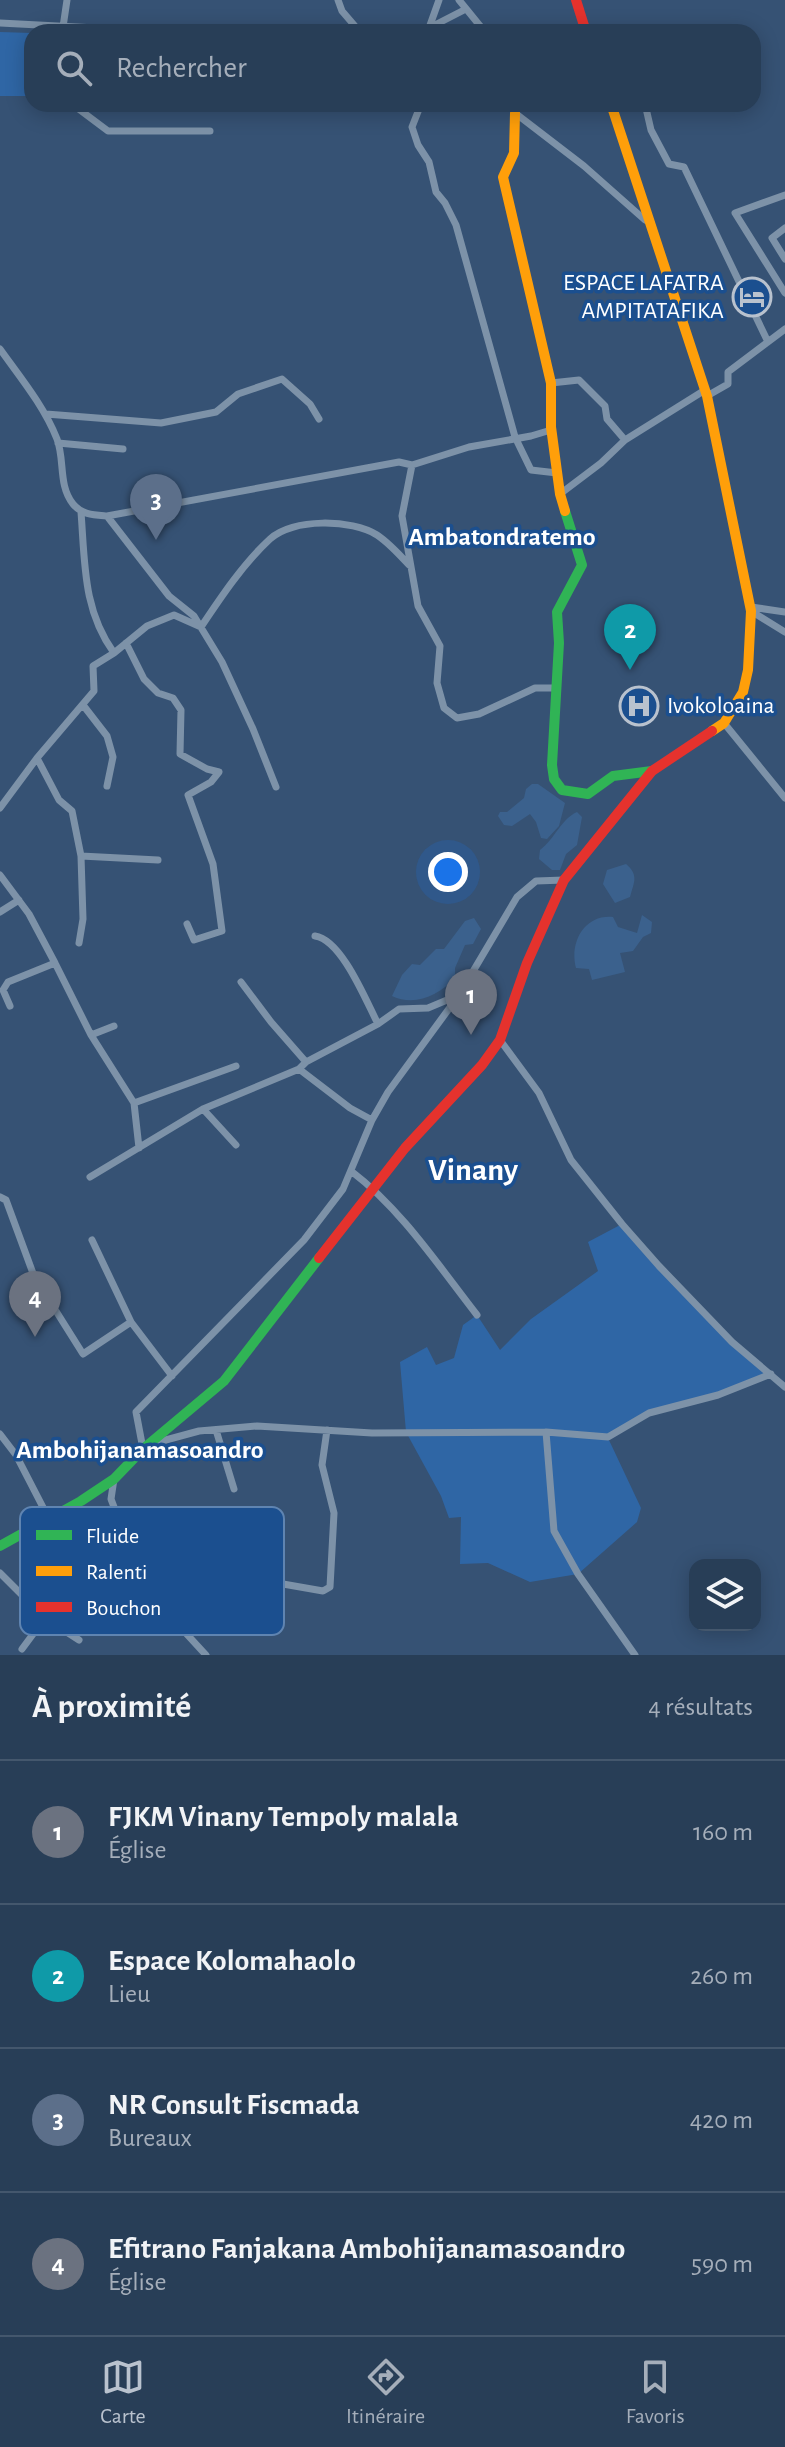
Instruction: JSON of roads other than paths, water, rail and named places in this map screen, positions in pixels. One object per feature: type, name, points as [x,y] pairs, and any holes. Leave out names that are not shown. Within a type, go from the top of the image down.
[{"type":"street","points":[[61,24],[67,0]]},
{"type":"street","points":[[338,0],[342,11],[353,24]]},
{"type":"street","points":[[430,24],[439,0]]},
{"type":"street","points":[[459,0],[478,24]]},
{"type":"street","points":[[576,0],[584,24]]},
{"type":"street","points":[[437,24],[466,9]]},
{"type":"street","points":[[0,23],[24,25]]},
{"type":"street","points":[[83,112],[108,131],[210,131]]},
{"type":"street","points":[[418,112],[412,127],[418,145],[429,162],[436,192],[456,225],[515,437],[531,470],[557,473]]},
{"type":"street","points":[[514,112],[514,153],[503,177],[551,383],[551,430],[560,494],[582,565],[557,612],[559,643],[552,765],[554,779],[562,790],[588,794],[613,776],[652,771]]},
{"type":"street","points":[[518,112],[648,222]]},
{"type":"street","points":[[69,1507],[114,1479],[146,1447],[224,1381],[373,1188],[433,1115],[482,1065],[500,1040],[527,963],[564,880],[652,771],[724,723],[743,692],[748,670],[751,609],[706,393],[614,112]]},
{"type":"street","points":[[647,112],[651,130],[669,164],[684,167],[768,342]]},
{"type":"street","points":[[785,195],[735,213],[785,293]]},
{"type":"street","points":[[785,228],[772,238],[785,259]]},
{"type":"street","points":[[560,494],[625,440],[706,393],[728,384],[728,372],[785,329]]},
{"type":"street","points":[[0,349],[46,414],[58,443],[66,493],[81,512],[90,610],[114,653]]},
{"type":"street","points":[[46,414],[161,423],[216,412],[238,394],[282,379],[310,404],[319,419]]},
{"type":"street","points":[[551,383],[579,380],[605,406],[607,419],[625,440]]},
{"type":"street","points":[[81,512],[107,516],[399,462],[412,465],[469,447],[551,430]]},
{"type":"street","points":[[58,443],[123,449]]},
{"type":"street","points":[[412,465],[402,516],[418,606],[440,646],[437,683],[444,708],[457,718],[479,714],[535,688],[555,688]]},
{"type":"street","points":[[107,516],[169,596],[194,616],[201,627],[222,662],[276,787]]},
{"type":"street","points":[[201,627],[224,592],[272,536],[309,522],[346,525],[375,533],[410,566]]},
{"type":"street","points":[[751,609],[785,612]]},
{"type":"street","points":[[751,609],[785,632]]},
{"type":"street","points":[[0,808],[37,758],[94,691],[93,666],[147,626],[174,615],[201,627]]},
{"type":"street","points":[[126,643],[144,679],[158,693],[173,698],[181,710],[180,754],[219,772],[211,782],[188,795],[213,864],[222,931],[194,940],[187,924]]},
{"type":"street","points":[[83,705],[107,736],[113,757],[107,786]]},
{"type":"street","points":[[724,723],[785,798]]},
{"type":"street","points":[[37,758],[59,800],[72,811],[81,856],[83,919],[79,943]]},
{"type":"street","points":[[81,856],[158,860]]},
{"type":"street","points":[[0,875],[19,900],[91,1035],[134,1103],[139,1148]]},
{"type":"street","points":[[146,1447],[136,1412],[304,1240],[343,1189],[372,1120],[388,1092],[459,995],[517,897],[536,881],[564,880]]},
{"type":"street","points":[[0,912],[19,900]]},
{"type":"street","points":[[315,936],[326,940],[340,955],[378,1024]]},
{"type":"street","points":[[10,1006],[3,990],[8,982],[55,963]]},
{"type":"street","points":[[241,982],[306,1062]]},
{"type":"street","points":[[90,1177],[203,1109],[299,1069],[306,1062],[378,1024],[399,1009],[428,1008],[459,995]]},
{"type":"street","points":[[91,1035],[114,1026]]},
{"type":"street","points":[[500,1040],[539,1093],[571,1160],[622,1224],[732,1342],[785,1387]]},
{"type":"street","points":[[134,1103],[236,1066]]},
{"type":"street","points":[[299,1069],[350,1108],[372,1120]]},
{"type":"street","points":[[203,1109],[236,1145]]},
{"type":"street","points":[[351,1171],[373,1188],[477,1315]]},
{"type":"street","points":[[0,1197],[6,1200],[34,1276],[83,1354],[131,1322]]},
{"type":"street","points":[[92,1240],[131,1322],[172,1376]]},
{"type":"street","points":[[146,1447],[195,1432],[257,1426],[372,1433],[546,1432],[608,1437],[649,1413],[718,1395],[771,1374]]},
{"type":"street","points":[[216,1430],[234,1489]]},
{"type":"street","points":[[284,1584],[323,1591],[330,1587],[334,1513],[322,1465],[327,1430]]},
{"type":"street","points":[[546,1432],[554,1531],[578,1574],[635,1655]]},
{"type":"street","points":[[0,1434],[22,1465],[43,1507]]},
{"type":"street","points":[[114,1479],[111,1499],[114,1507]]},
{"type":"street","points":[[0,1546],[20,1534]]},
{"type":"street","points":[[0,1573],[20,1593]]},
{"type":"street","points":[[22,1649],[32,1635]]},
{"type":"street","points":[[71,1635],[79,1640]]},
{"type":"street","points":[[188,1635],[206,1655]]},
{"type":"place","name":"ESPACE LAFATRA AMPITATAFIKA","points":[[752,297]]},
{"type":"place","name":"NR Consult Fiscmada","points":[[156,540]]},
{"type":"place","name":"Espace Kolomahaolo","points":[[630,670]]},
{"type":"place","name":"Ivokoloaina","points":[[639,706]]},
{"type":"place","name":"FJKM Vinany Tempoly malala","points":[[471,1035]]},
{"type":"place","name":"Efitrano Fanjakana Ambohijanamasoandro","points":[[35,1337]]},
{"type":"district","name":"Ambatondratemo","points":[[502,537]]},
{"type":"district","name":"Vinany","points":[[473,1170]]},
{"type":"district","name":"Ambohijanamasoandro","points":[[140,1450]]}]
